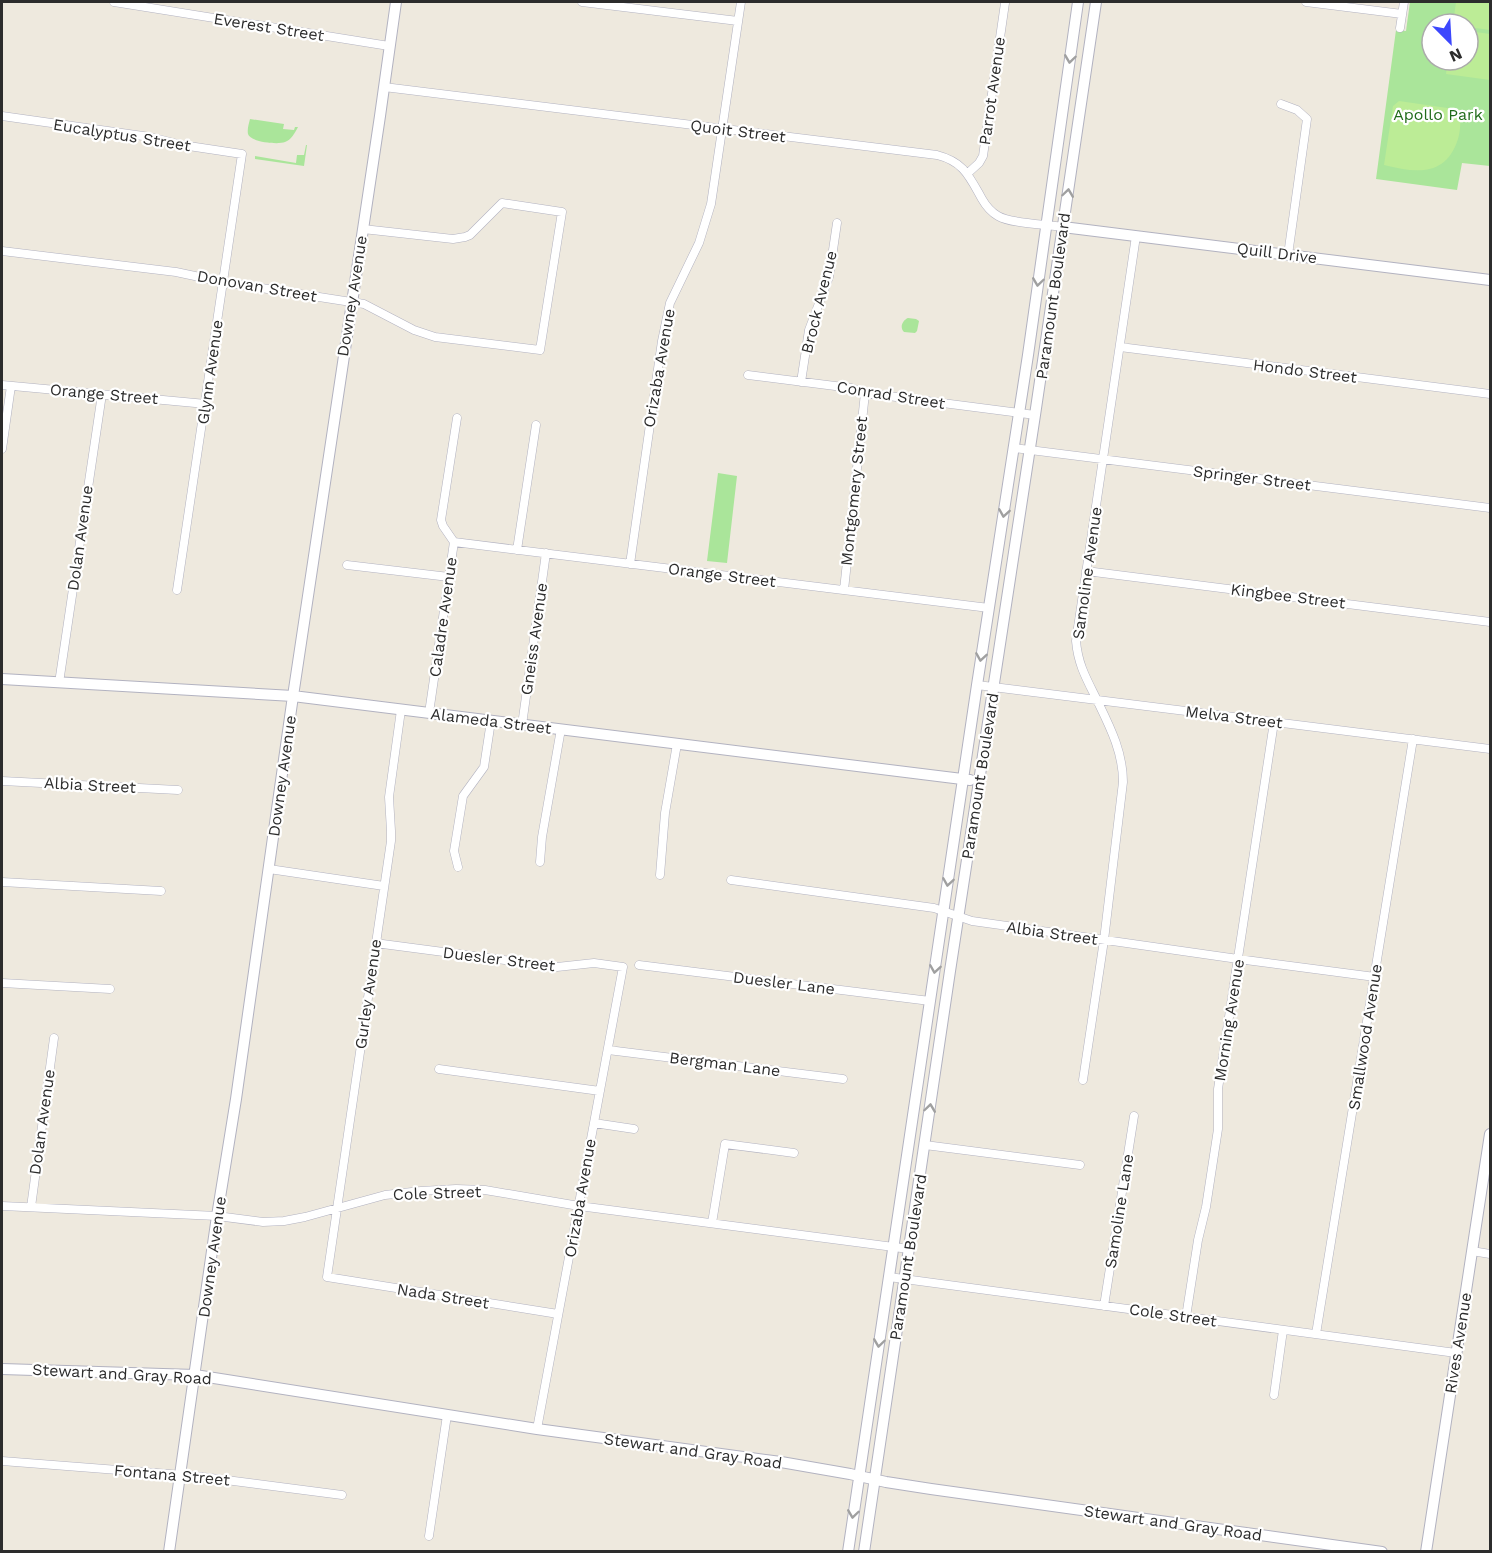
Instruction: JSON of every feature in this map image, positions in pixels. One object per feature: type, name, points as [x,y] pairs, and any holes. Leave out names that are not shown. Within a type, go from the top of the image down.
[{"type":"main road","name":"Downey Avenue","points":[[169,1551],[396,2]]},
{"type":"main road","name":"Paramount Boulevard","points":[[848,1551],[977,686],[1020,414],[1078,2]]},
{"type":"main road","name":"Paramount Boulevard","points":[[864,1551],[1096,2]]},
{"type":"main road","name":"Quill Drive","points":[[1063,226],[1491,280]]},
{"type":"main road","points":[[989,608],[995,612],[1002,635]]},
{"type":"main road","name":"Alameda Street","points":[[2,679],[293,696],[979,782]]},
{"type":"main road","name":"Rives Avenue","points":[[1426,1551],[1491,1134]]},
{"type":"main road","name":"Stewart and Gray Road","points":[[2,1368],[195,1375],[537,1430],[772,1461],[931,1489],[1382,1551]]},
{"type":"street","name":"Everest Street","points":[[114,2],[389,46]]},
{"type":"street","points":[[582,2],[738,21]]},
{"type":"street","name":"Orizaba Avenue","points":[[630,564],[653,400],[670,303],[698,246],[707,218],[714,186],[741,2]]},
{"type":"street","points":[[1306,2],[1402,14]]},
{"type":"street","points":[[1400,28],[1404,2]]},
{"type":"street","name":"Parrot Avenue","points":[[968,172],[983,156],[1005,3]]},
{"type":"street","name":"Quoit Street","points":[[384,87],[937,155],[955,162],[968,172]]},
{"type":"street","points":[[1281,104],[1298,110],[1306,117],[1307,122],[1288,255]]},
{"type":"street","name":"Eucalyptus Street","points":[[2,116],[150,137],[182,145],[242,154]]},
{"type":"street","name":"Glynn Avenue","points":[[177,590],[242,154]]},
{"type":"street","points":[[968,172],[987,207],[996,215],[1010,220],[1063,226]]},
{"type":"street","name":"Donovan Street","points":[[2,251],[176,272],[223,282],[364,304],[414,330],[435,337],[540,350],[562,212],[502,203],[470,235],[453,239],[363,229]]},
{"type":"street","name":"Brock Avenue","points":[[801,382],[809,330],[828,279],[837,223]]},
{"type":"street","name":"Samoline Avenue","points":[[1083,1080],[1104,940],[1123,771],[1116,740],[1080,668],[1077,632],[1136,236]]},
{"type":"street","name":"Hondo Street","points":[[1120,347],[1491,394]]},
{"type":"street","name":"Conrad Street","points":[[748,375],[1035,416]]},
{"type":"street","name":"Orange Street","points":[[2,385],[206,404]]},
{"type":"street","points":[[2,449],[11,386]]},
{"type":"street","name":"Montgomery Street","points":[[844,590],[865,393]]},
{"type":"street","name":"Dolan Avenue","points":[[59,683],[102,394]]},
{"type":"street","name":"Caladre Avenue","points":[[429,713],[454,542],[441,519],[457,418]]},
{"type":"street","points":[[517,550],[536,425]]},
{"type":"street","name":"Springer Street","points":[[1014,448],[1491,508]]},
{"type":"street","name":"Orange Street","points":[[454,542],[989,608]]},
{"type":"street","name":"Gneiss Avenue","points":[[522,724],[546,553]]},
{"type":"street","points":[[347,565],[449,578]]},
{"type":"street","name":"Kingbee Street","points":[[1086,571],[1491,622]]},
{"type":"street","name":"Melva Street","points":[[977,686],[1491,749]]},
{"type":"street","name":"Gurley Avenue","points":[[327,1277],[384,886],[391,831],[390,795],[401,710]]},
{"type":"street","points":[[458,867],[454,851],[463,796],[484,767],[491,721]]},
{"type":"street","name":"Morning Avenue","points":[[1186,1317],[1218,1129],[1218,1089],[1274,722]]},
{"type":"street","points":[[540,862],[542,837],[561,729]]},
{"type":"street","name":"Smallwood Avenue","points":[[1316,1334],[1413,739]]},
{"type":"street","points":[[660,875],[665,813],[678,744]]},
{"type":"street","name":"Albia Street","points":[[2,781],[178,790]]},
{"type":"street","points":[[269,869],[384,886]]},
{"type":"street","name":"Albia Street","points":[[731,880],[934,908],[972,921],[1375,977]]},
{"type":"street","points":[[2,882],[160,891]]},
{"type":"street","name":"Duesler Street","points":[[375,943],[557,967],[596,963],[623,967]]},
{"type":"street","name":"Duesler Lane","points":[[639,965],[930,1001]]},
{"type":"street","name":"Orizaba Avenue","points":[[537,1430],[623,967]]},
{"type":"street","points":[[2,983],[110,989]]},
{"type":"street","name":"Dolan Avenue","points":[[31,1207],[54,1038]]},
{"type":"street","name":"Bergman Lane","points":[[608,1050],[843,1079]]},
{"type":"street","points":[[439,1070],[600,1090]]},
{"type":"street","name":"Samoline Lane","points":[[1104,1306],[1134,1116]]},
{"type":"street","points":[[594,1123],[634,1129]]},
{"type":"street","points":[[712,1223],[725,1143],[794,1153]]},
{"type":"street","points":[[925,1146],[1080,1165]]},
{"type":"street","name":"Cole Street","points":[[2,1206],[217,1216],[263,1222],[305,1217],[385,1195],[456,1189],[485,1190],[579,1206],[909,1249]]},
{"type":"street","points":[[1472,1251],[1491,1254]]},
{"type":"street","name":"Nada Street","points":[[327,1277],[558,1314]]},
{"type":"street","name":"Cole Street","points":[[889,1277],[1456,1353]]},
{"type":"street","points":[[1274,1395],[1283,1330]]},
{"type":"street","points":[[429,1536],[447,1415]]},
{"type":"street","name":"Fontana Street","points":[[2,1461],[180,1475],[342,1496]]},
{"type":"green space","name":"Apollo Park","points":[[1410,2],[1490,2],[1490,166],[1462,163],[1457,190],[1376,179],[1396,30],[1406,31]]},
{"type":"green space","points":[[1456,2],[1490,2],[1490,30],[1480,29],[1480,12],[1455,12]]},
{"type":"green space","points":[[1480,33],[1490,34],[1490,80],[1446,74],[1446,72],[1480,72]]},
{"type":"green space","points":[[1399,101],[1461,110],[1458,139],[1453,151],[1438,166],[1407,170],[1384,165],[1393,106]]},
{"type":"green space","points":[[250,119],[284,124],[283,129],[294,130],[298,127],[287,141],[265,142],[254,139],[248,134]]},
{"type":"green space","points":[[306,145],[304,166],[255,159],[255,156],[296,163],[297,155],[304,155]]},
{"type":"green space","points":[[908,318],[919,321],[915,333],[904,332],[902,328],[902,324]]},
{"type":"green space","points":[[718,473],[737,476],[727,563],[707,561]]}]
